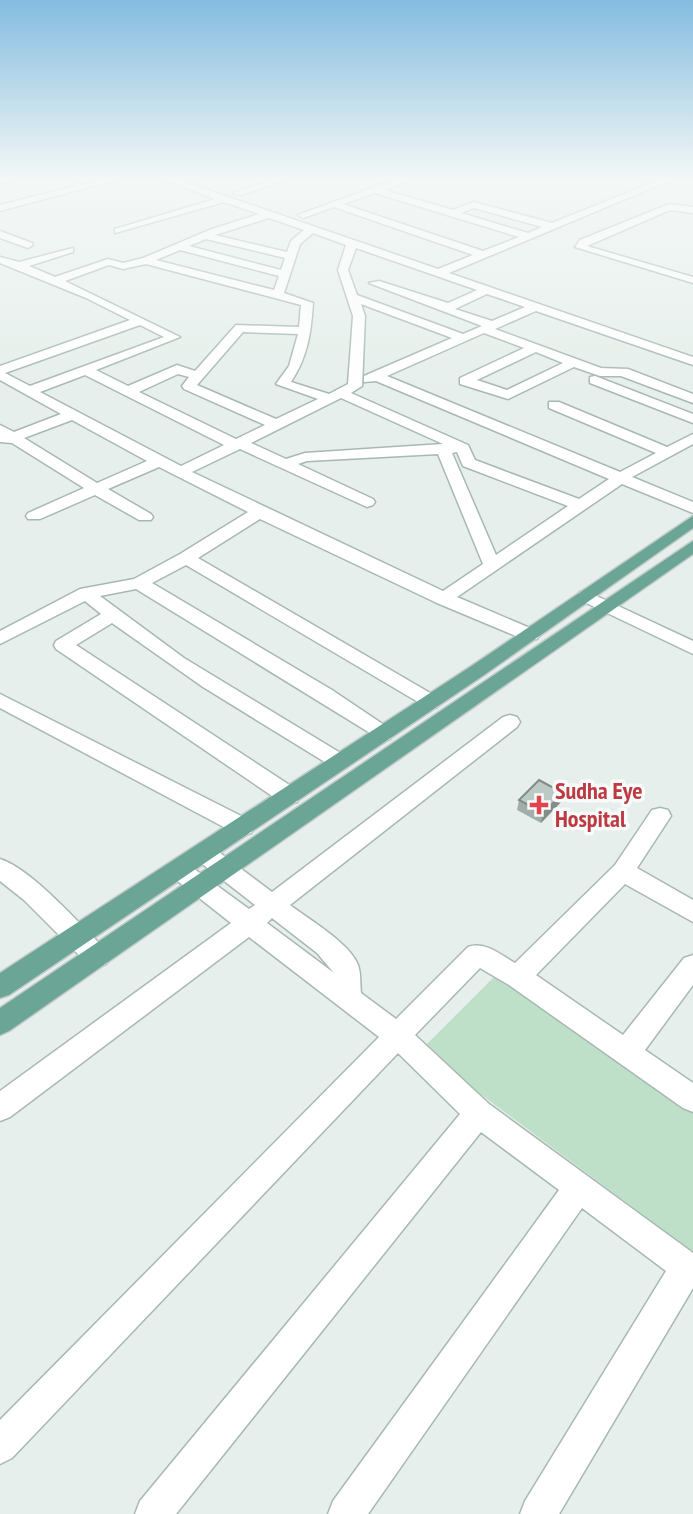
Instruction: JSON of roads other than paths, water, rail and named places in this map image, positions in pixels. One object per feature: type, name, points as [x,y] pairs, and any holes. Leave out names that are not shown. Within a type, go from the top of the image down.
[{"type":"main road","points":[[0,987],[383,734],[693,521]]},
{"type":"main road","points":[[0,1023],[693,546]]},
{"type":"street","points":[[55,281],[108,262],[123,266],[146,261],[177,248]]},
{"type":"street","points":[[182,248],[285,274]]},
{"type":"street","points":[[263,248],[291,256]]},
{"type":"street","points":[[278,295],[294,248]]},
{"type":"street","points":[[350,248],[343,270],[359,316],[355,386]]},
{"type":"street","points":[[369,248],[442,267],[536,299],[693,361]]},
{"type":"street","points":[[403,248],[431,257]]},
{"type":"street","points":[[461,248],[483,255]]},
{"type":"street","points":[[442,267],[457,266],[501,248]]},
{"type":"street","points":[[582,248],[693,280]]},
{"type":"street","points":[[20,265],[69,250]]},
{"type":"street","points":[[0,260],[20,265],[173,337],[29,391]]},
{"type":"street","points":[[146,261],[307,303],[305,331],[295,366],[283,384],[334,396],[463,448],[468,463],[580,505]]},
{"type":"street","points":[[457,266],[470,270]]},
{"type":"street","points":[[483,275],[492,284]]},
{"type":"street","points":[[375,283],[448,307],[492,284]]},
{"type":"street","points":[[352,297],[463,338]]},
{"type":"street","points":[[181,472],[376,376],[488,327],[536,299],[549,297]]},
{"type":"street","points":[[448,307],[445,309],[535,348],[600,372],[623,372],[693,399]]},
{"type":"street","points":[[0,370],[140,321]]},
{"type":"street","points":[[277,425],[189,386],[240,328],[305,331]]},
{"type":"street","points":[[535,348],[465,381],[508,394],[574,362]]},
{"type":"street","points":[[129,391],[177,369],[198,376]]},
{"type":"street","points":[[85,370],[237,444],[367,502]]},
{"type":"street","points":[[0,375],[260,512],[443,599],[530,635]]},
{"type":"street","points":[[376,376],[693,508]]},
{"type":"street","points":[[595,380],[693,419]]},
{"type":"street","points":[[554,405],[667,452]]},
{"type":"street","points":[[4,436],[73,415]]},
{"type":"street","points":[[4,436],[145,517]]},
{"type":"street","points":[[443,599],[620,478],[693,438]]},
{"type":"street","points":[[285,464],[305,457],[463,448]]},
{"type":"street","points":[[443,449],[492,565]]},
{"type":"street","points":[[34,516],[159,461]]},
{"type":"street","points":[[2,635],[86,593],[139,583],[186,558],[260,512]]},
{"type":"street","points":[[186,558],[430,702]]},
{"type":"street","points":[[139,583],[326,695],[383,734]]},
{"type":"street","points":[[86,593],[112,615],[230,695],[340,762]]},
{"type":"street","points":[[586,596],[693,648]]},
{"type":"street","points":[[112,615],[63,645],[289,796]]},
{"type":"street","points":[[0,700],[243,827]]},
{"type":"street","points":[[0,1108],[272,905],[510,722]]},
{"type":"street","points":[[518,976],[623,871],[660,816]]},
{"type":"street","points":[[204,853],[326,946],[346,967],[348,999]]},
{"type":"street","points":[[0,868],[10,887],[77,937],[97,957]]},
{"type":"street","points":[[178,869],[399,1037],[479,1113],[690,1270],[538,1514]]},
{"type":"street","points":[[623,871],[693,912]]},
{"type":"street","points":[[0,1446],[59,1382],[399,1037],[477,954],[518,976],[693,1099]]},
{"type":"street","points":[[626,1054],[693,966]]},
{"type":"street","points":[[153,1514],[479,1113]]},
{"type":"street","points":[[346,1514],[579,1187]]},
{"type":"place","name":"Sudha Eye Hospital","points":[[539,805]]}]
